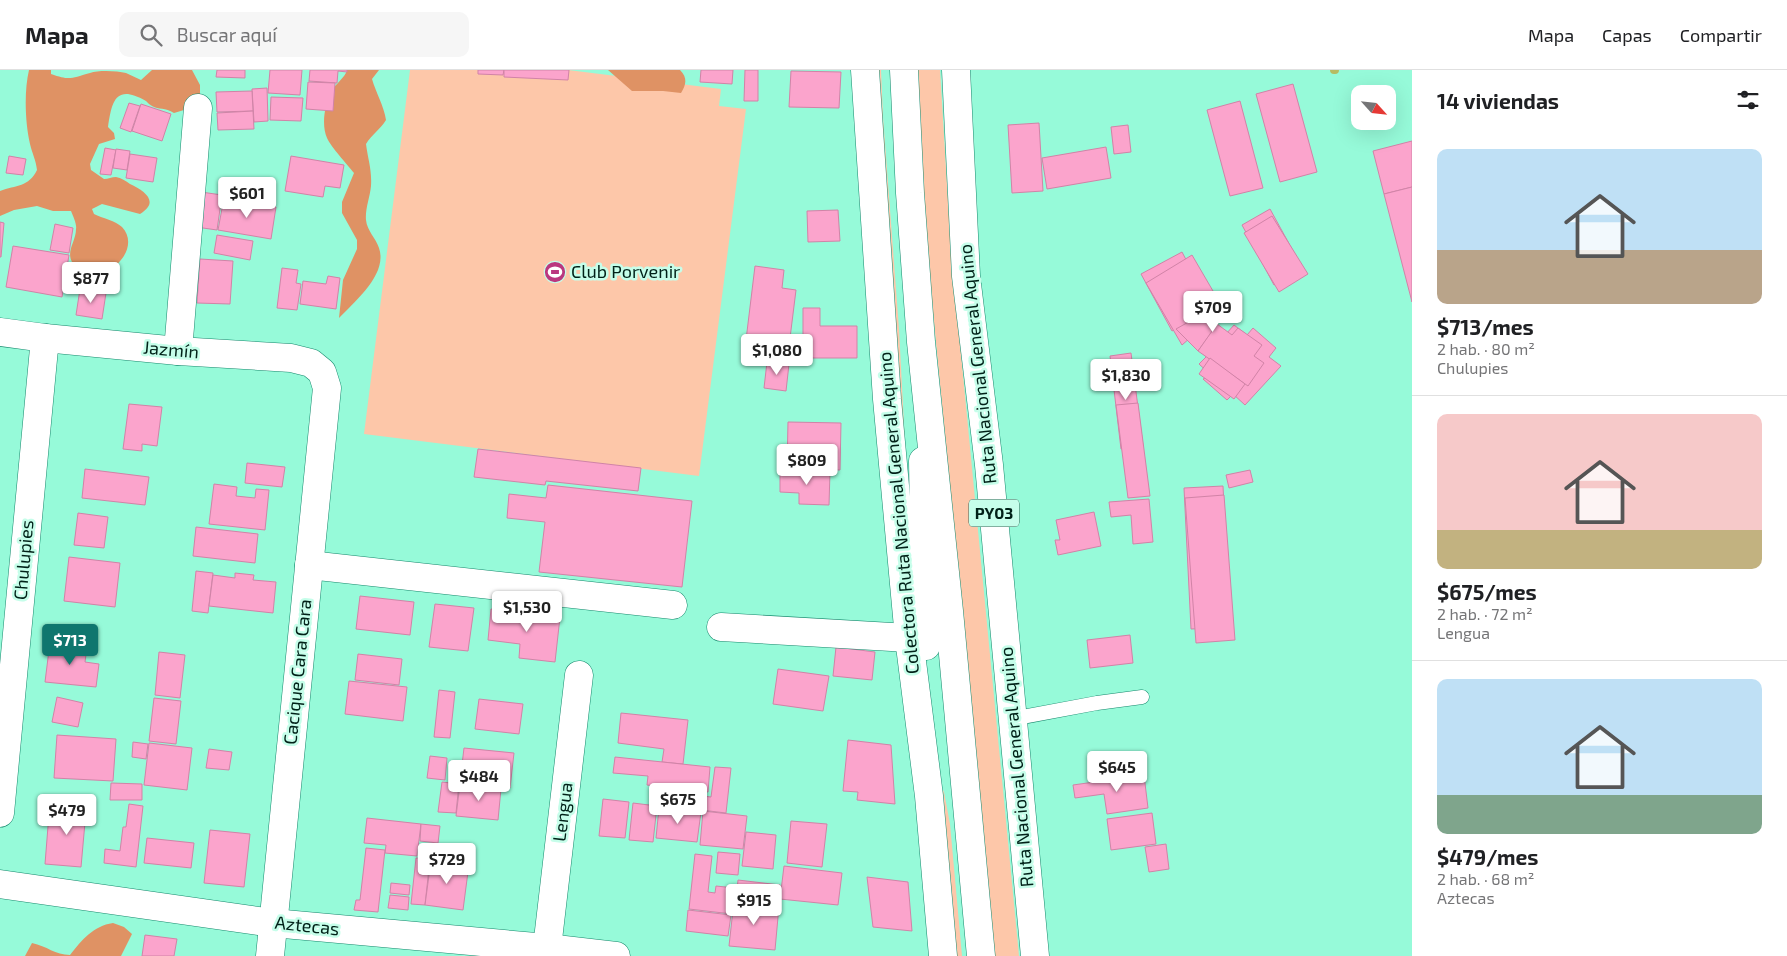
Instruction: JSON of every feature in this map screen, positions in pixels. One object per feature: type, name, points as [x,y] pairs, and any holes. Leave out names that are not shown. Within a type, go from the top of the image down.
[{"type":"main road","name":"Colectora Ruta Nacional General Aquino","points":[[865,70],[887,399],[909,638],[929,796],[943,956]]},
{"type":"main road","points":[[904,70],[910,193],[921,342],[949,611],[981,956]]},
{"type":"main road","name":"Ruta Nacional General Aquino","points":[[956,70],[966,276],[989,464],[1035,956]]},
{"type":"main road","points":[[178,350],[198,108]]},
{"type":"main road","name":"Jazmín","points":[[0,332],[178,350],[291,358],[311,363],[322,372],[327,388]]},
{"type":"main road","name":"Chulupies","points":[[0,813],[45,338]]},
{"type":"main road","points":[[921,342],[929,796]]},
{"type":"main road","name":"Cacique Cara Cara","points":[[270,956],[327,388]]},
{"type":"main road","points":[[309,564],[673,605]]},
{"type":"main road","points":[[721,627],[909,638]]},
{"type":"main road","name":"Lengua","points":[[547,948],[579,675]]},
{"type":"main road","name":"Aztecas","points":[[0,884],[273,923],[616,956]]},
{"type":"lane","points":[[1012,719],[1097,703],[1142,697]]},
{"type":"shaded area","points":[[29,70],[51,70],[51,74],[63,78],[98,71],[108,71],[126,73],[141,80],[152,70],[192,70],[200,85],[200,95],[184,110],[174,113],[150,105],[136,96],[128,94],[117,97],[114,102],[108,127],[114,133],[115,139],[99,144],[90,164],[91,170],[104,179],[116,177],[123,180],[145,193],[150,201],[146,210],[140,214],[102,204],[92,209],[94,214],[113,221],[122,227],[128,238],[127,249],[122,259],[113,268],[102,273],[90,275],[80,272],[70,258],[76,233],[75,220],[71,211],[53,211],[37,206],[14,210],[0,216],[0,191],[26,183],[34,176],[37,170],[28,135],[26,116],[26,87]]},
{"type":"shaded area","points":[[347,70],[379,70],[372,79],[386,120],[366,144],[371,180],[366,220],[368,228],[379,248],[381,258],[379,268],[375,277],[361,295],[339,318],[343,280],[357,249],[357,240],[342,213],[342,202],[354,173],[329,142],[325,133],[324,121],[331,92]]},
{"type":"shaded area","name":"Club Porvenir","points":[[410,70],[568,70],[721,89],[719,106],[746,109],[699,476],[364,434]]},
{"type":"shaded area","points":[[608,70],[680,70],[684,76],[685,84],[681,93],[632,91]]},
{"type":"shaded area","points":[[875,70],[881,70],[899,329],[907,483]]},
{"type":"shaded area","points":[[916,70],[940,70],[951,250],[1019,956],[995,956],[927,249]]},
{"type":"shaded area","points":[[943,790],[950,824],[962,956],[955,956]]},
{"type":"shaded area","points":[[113,923],[124,927],[132,934],[121,956],[25,956],[32,943],[60,954],[70,955],[94,930]]},
{"type":"building","points":[[217,70],[245,70],[245,78],[216,77]]},
{"type":"building","points":[[270,70],[302,70],[300,95],[268,93]]},
{"type":"building","points":[[310,70],[347,70],[347,72],[338,71],[337,83],[309,81]]},
{"type":"building","points":[[478,70],[504,70],[503,75],[478,74]]},
{"type":"building","points":[[504,70],[569,70],[568,80],[504,77]]},
{"type":"building","points":[[701,70],[733,70],[732,84],[700,82]]},
{"type":"building","points":[[745,70],[758,70],[758,101],[744,101]]},
{"type":"building","points":[[791,71],[841,72],[839,108],[789,107]]},
{"type":"building","points":[[308,82],[335,83],[333,111],[306,109]]},
{"type":"building","points":[[1293,84],[1317,172],[1280,182],[1256,94]]},
{"type":"building","points":[[267,88],[268,121],[254,122],[252,89]]},
{"type":"building","points":[[252,91],[253,111],[217,112],[216,92]]},
{"type":"building","points":[[271,97],[303,98],[301,121],[270,120]]},
{"type":"building","points":[[1240,101],[1263,188],[1230,196],[1207,110]]},
{"type":"building","points":[[129,103],[140,106],[131,132],[120,128]]},
{"type":"building","points":[[141,104],[171,114],[162,141],[132,131]]},
{"type":"building","points":[[253,111],[254,129],[218,130],[217,113]]},
{"type":"building","points":[[1039,123],[1043,191],[1012,193],[1008,125]]},
{"type":"building","points":[[1128,125],[1131,152],[1114,154],[1111,127]]},
{"type":"building","points":[[1412,141],[1412,187],[1384,194],[1373,151]]},
{"type":"building","points":[[1106,147],[1111,178],[1047,189],[1042,158]]},
{"type":"building","points":[[105,148],[116,150],[111,175],[100,174]]},
{"type":"building","points":[[116,149],[130,151],[127,170],[113,168]]},
{"type":"building","points":[[130,154],[157,158],[153,182],[126,178]]},
{"type":"building","points":[[9,156],[26,159],[23,175],[6,173]]},
{"type":"building","points":[[291,156],[344,165],[340,188],[325,186],[323,197],[285,191]]},
{"type":"building","points":[[1412,187],[1412,302],[1384,194]]},
{"type":"building","points":[[201,192],[222,195],[217,230],[196,227]]},
{"type":"building","points":[[224,198],[276,207],[271,239],[218,230]]},
{"type":"building","points":[[1270,209],[1303,269],[1274,285],[1242,225]]},
{"type":"building","points":[[838,210],[840,241],[808,242],[807,211]]},
{"type":"building","points":[[1272,216],[1308,274],[1279,292],[1244,233]]},
{"type":"building","points":[[0,222],[4,223],[1,257],[0,257]]},
{"type":"building","points":[[55,224],[73,228],[69,253],[50,250]]},
{"type":"building","points":[[217,235],[253,241],[250,260],[214,253]]},
{"type":"building","points":[[13,246],[69,255],[62,297],[6,287]]},
{"type":"building","points":[[1182,252],[1212,309],[1172,331],[1141,274]]},
{"type":"building","points":[[1192,255],[1227,315],[1214,322],[1226,334],[1234,325],[1247,335],[1253,328],[1276,348],[1269,357],[1281,366],[1245,405],[1233,394],[1227,400],[1203,379],[1211,375],[1199,364],[1206,357],[1190,338],[1182,345],[1146,283]]},
{"type":"building","points":[[200,259],[233,261],[230,304],[197,303]]},
{"type":"building","points":[[755,266],[784,270],[782,288],[796,290],[789,346],[746,340]]},
{"type":"building","points":[[282,268],[298,270],[296,283],[301,284],[297,310],[277,308]]},
{"type":"building","points":[[328,276],[340,278],[336,309],[300,304],[303,281],[326,284]]},
{"type":"building","points":[[80,289],[106,293],[102,319],[76,315]]},
{"type":"building","points":[[803,308],[820,308],[820,326],[857,326],[857,358],[803,358]]},
{"type":"building","points":[[1201,315],[1214,329],[1198,351],[1176,329]]},
{"type":"building","points":[[1217,324],[1232,335],[1238,328],[1262,345],[1254,356],[1264,363],[1248,386],[1198,351]]},
{"type":"building","points":[[1131,353],[1143,446],[1121,449],[1110,356]]},
{"type":"building","points":[[1210,358],[1245,384],[1234,399],[1199,374]]},
{"type":"building","points":[[767,362],[789,364],[786,391],[764,388]]},
{"type":"building","points":[[1138,403],[1150,496],[1128,498],[1116,405]]},
{"type":"building","points":[[129,404],[162,407],[157,446],[142,444],[142,451],[123,449]]},
{"type":"building","points":[[788,422],[841,423],[840,470],[787,469]]},
{"type":"building","points":[[478,449],[641,468],[638,491],[546,481],[545,485],[474,477]]},
{"type":"building","points":[[247,463],[285,467],[282,487],[245,483]]},
{"type":"building","points":[[85,469],[149,477],[145,505],[82,498]]},
{"type":"building","points":[[780,470],[830,471],[829,505],[799,504],[799,493],[780,492]]},
{"type":"building","points":[[1250,470],[1253,482],[1229,488],[1226,475]]},
{"type":"building","points":[[214,484],[237,487],[236,496],[255,498],[256,489],[269,490],[265,530],[209,524]]},
{"type":"building","points":[[548,485],[692,501],[682,587],[539,572],[545,522],[507,518],[509,494],[546,498]]},
{"type":"building","points":[[1223,486],[1230,627],[1191,629],[1184,488]]},
{"type":"building","points":[[1224,495],[1235,640],[1196,643],[1185,498]]},
{"type":"building","points":[[1149,499],[1153,542],[1133,544],[1131,515],[1111,517],[1109,502]]},
{"type":"building","points":[[1094,512],[1101,546],[1058,555],[1055,540],[1060,540],[1056,520]]},
{"type":"building","points":[[78,513],[108,517],[104,548],[74,545]]},
{"type":"building","points":[[196,527],[258,534],[255,563],[193,556]]},
{"type":"building","points":[[69,557],[120,563],[115,607],[64,601]]},
{"type":"building","points":[[196,571],[213,573],[208,613],[192,611]]},
{"type":"building","points":[[235,573],[254,575],[253,580],[276,582],[273,613],[209,606],[213,575],[235,578]]},
{"type":"building","points":[[360,596],[414,602],[410,635],[356,629]]},
{"type":"building","points":[[435,604],[474,608],[468,651],[429,647]]},
{"type":"building","points":[[491,609],[560,617],[555,662],[519,658],[520,644],[488,640]]},
{"type":"building","points":[[1130,635],[1133,663],[1090,668],[1087,640]]},
{"type":"building","points":[[50,642],[87,647],[85,662],[99,664],[96,687],[45,682]]},
{"type":"building","points":[[836,647],[875,652],[872,680],[833,676]]},
{"type":"building","points":[[159,652],[185,655],[180,698],[155,695]]},
{"type":"building","points":[[358,654],[402,659],[399,685],[355,680]]},
{"type":"building","points":[[778,669],[829,676],[823,711],[773,704]]},
{"type":"building","points":[[349,681],[407,687],[403,721],[345,714]]},
{"type":"building","points":[[439,690],[455,692],[450,738],[434,737]]},
{"type":"building","points":[[57,697],[83,703],[78,727],[52,722]]},
{"type":"building","points":[[154,698],[181,701],[176,744],[149,741]]},
{"type":"building","points":[[479,699],[523,704],[519,734],[475,729]]},
{"type":"building","points":[[621,713],[688,720],[683,764],[662,762],[664,749],[618,743]]},
{"type":"building","points":[[57,735],[116,739],[113,781],[54,778]]},
{"type":"building","points":[[848,740],[891,745],[895,804],[857,800],[858,792],[843,791]]},
{"type":"building","points":[[133,742],[148,744],[146,759],[132,757]]},
{"type":"building","points":[[149,743],[192,748],[187,790],[144,785]]},
{"type":"building","points":[[464,748],[514,753],[510,788],[460,782]]},
{"type":"building","points":[[209,749],[232,752],[229,770],[206,768]]},
{"type":"building","points":[[430,756],[447,758],[445,780],[427,778]]},
{"type":"building","points":[[615,757],[710,767],[708,792],[647,785],[648,776],[613,773]]},
{"type":"building","points":[[715,767],[731,768],[726,813],[676,807],[678,793],[711,797]]},
{"type":"building","points":[[1144,775],[1148,808],[1107,814],[1104,794],[1075,798],[1073,785]]},
{"type":"building","points":[[442,782],[459,784],[456,813],[438,812]]},
{"type":"building","points":[[111,783],[142,784],[142,800],[110,800]]},
{"type":"building","points":[[460,784],[501,789],[498,820],[456,816]]},
{"type":"building","points":[[71,798],[87,800],[81,867],[45,864],[49,814],[69,816]]},
{"type":"building","points":[[603,799],[629,802],[625,838],[599,836]]},
{"type":"building","points":[[633,803],[657,806],[653,842],[629,840]]},
{"type":"building","points":[[129,804],[143,806],[136,867],[104,863],[105,849],[120,851],[123,827],[126,827]]},
{"type":"building","points":[[659,808],[701,812],[697,842],[656,838]]},
{"type":"building","points":[[703,811],[747,816],[743,849],[700,845]]},
{"type":"building","points":[[1152,813],[1156,844],[1111,850],[1107,819]]},
{"type":"building","points":[[367,818],[421,824],[417,856],[385,853],[386,845],[364,843]]},
{"type":"building","points":[[791,821],[827,824],[822,867],[787,863]]},
{"type":"building","points":[[421,824],[440,826],[438,843],[420,841]]},
{"type":"building","points":[[210,830],[250,834],[244,887],[204,883]]},
{"type":"building","points":[[746,832],[776,835],[773,869],[742,866]]},
{"type":"building","points":[[147,838],[194,843],[191,868],[144,863]]},
{"type":"building","points":[[1166,844],[1169,869],[1149,872],[1145,847]]},
{"type":"building","points":[[366,848],[385,850],[378,912],[354,910],[356,900],[360,900]]},
{"type":"building","points":[[718,852],[740,854],[738,875],[716,873]]},
{"type":"building","points":[[695,854],[712,856],[708,892],[715,893],[716,886],[735,888],[732,914],[689,909]]},
{"type":"building","points":[[416,858],[430,859],[425,905],[411,904]]},
{"type":"building","points":[[431,860],[469,864],[463,910],[425,905]]},
{"type":"building","points":[[784,866],[842,873],[838,905],[780,899]]},
{"type":"building","points":[[867,877],[908,882],[912,931],[873,927]]},
{"type":"building","points":[[738,880],[780,885],[778,905],[736,900]]},
{"type":"building","points":[[391,883],[410,885],[409,895],[390,893]]},
{"type":"building","points":[[390,895],[409,897],[408,910],[388,908]]},
{"type":"building","points":[[734,901],[779,906],[775,950],[729,946]]},
{"type":"building","points":[[688,910],[731,915],[728,936],[686,931]]},
{"type":"building","points":[[145,935],[177,939],[174,956],[142,956]]},
{"type":"place","name":"Club Porvenir","points":[[555,272]]}]
